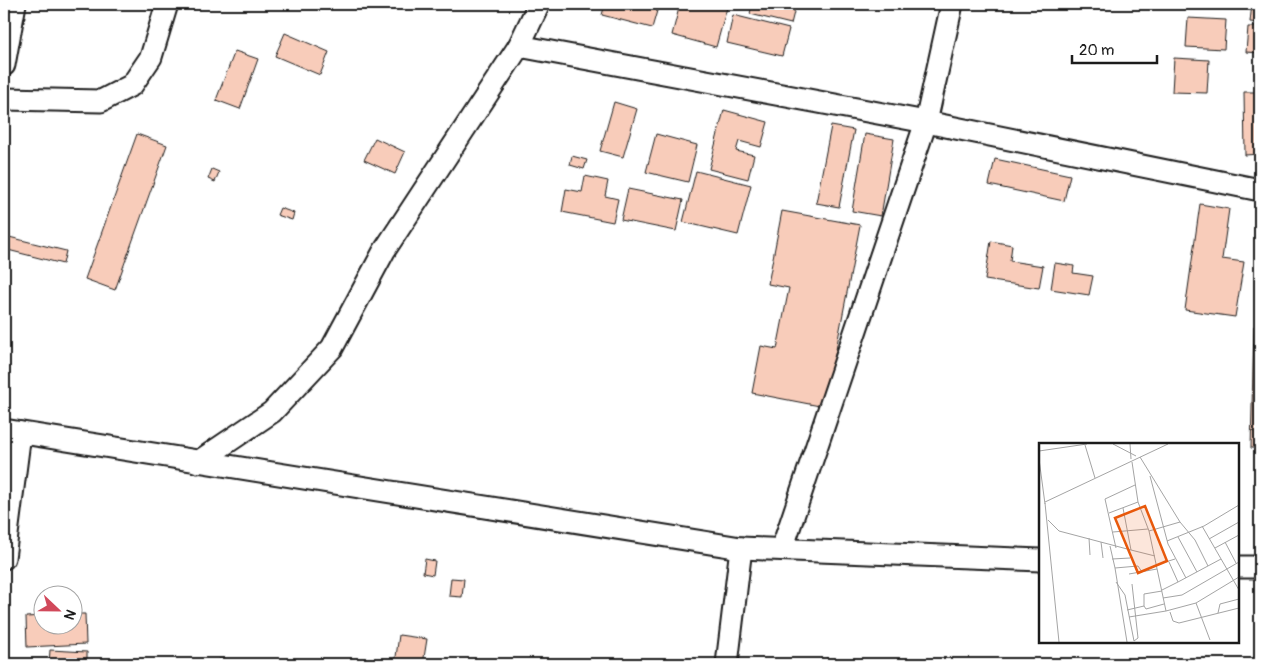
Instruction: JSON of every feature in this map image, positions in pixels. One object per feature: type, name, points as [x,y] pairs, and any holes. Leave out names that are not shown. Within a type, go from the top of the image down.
[{"type":"street","points":[[4,65],[15,4]]},
{"type":"street","points":[[4,99],[100,101],[132,85],[150,57],[167,4]]},
{"type":"street","points":[[198,462],[272,412],[332,348],[384,251],[520,46],[539,4]]},
{"type":"street","points":[[782,549],[926,122],[952,4]]},
{"type":"street","points":[[520,46],[926,122],[1260,190]]},
{"type":"street","points":[[4,558],[12,432],[741,548],[1039,560]]},
{"type":"street","points":[[727,664],[741,548]]},
{"type":"street","points":[[1239,567],[1260,567]]},
{"type":"building","points":[[605,4],[659,4],[652,28],[602,15]]},
{"type":"building","points":[[680,4],[728,4],[716,47],[672,35]]},
{"type":"building","points":[[752,4],[796,4],[791,24],[750,14]]},
{"type":"building","points":[[1117,4],[1189,4],[1189,9]]},
{"type":"building","points":[[1252,4],[1260,4],[1260,23],[1250,22]]},
{"type":"building","points":[[733,15],[789,29],[782,56],[727,43]]},
{"type":"building","points":[[1188,18],[1226,20],[1224,49],[1186,47]]},
{"type":"building","points":[[1248,27],[1260,27],[1260,53],[1246,52]]},
{"type":"building","points":[[285,33],[329,52],[320,75],[275,56]]},
{"type":"building","points":[[235,51],[258,59],[240,109],[216,100]]},
{"type":"building","points":[[1174,58],[1209,60],[1207,93],[1172,92]]},
{"type":"building","points":[[1244,92],[1260,92],[1260,154],[1245,155]]},
{"type":"building","points":[[614,102],[637,109],[623,157],[600,151]]},
{"type":"building","points":[[724,110],[768,122],[761,147],[739,141],[736,151],[754,155],[748,179],[709,169]]},
{"type":"building","points":[[831,126],[854,130],[839,207],[816,203]]},
{"type":"building","points":[[137,134],[167,145],[115,290],[85,279]]},
{"type":"building","points":[[656,134],[697,145],[688,182],[646,172]]},
{"type":"building","points":[[865,134],[894,139],[881,216],[852,211]]},
{"type":"building","points":[[375,138],[405,152],[395,174],[364,160]]},
{"type":"building","points":[[572,156],[587,160],[584,169],[570,165]]},
{"type":"building","points":[[995,159],[1070,175],[1064,201],[989,185]]},
{"type":"building","points":[[212,169],[219,172],[215,182],[208,179]]},
{"type":"building","points":[[696,171],[751,185],[738,235],[683,222]]},
{"type":"building","points":[[585,176],[608,181],[605,196],[618,199],[613,222],[562,212],[566,189],[582,192]]},
{"type":"building","points":[[628,189],[683,200],[676,231],[621,220]]},
{"type":"building","points":[[1200,204],[1229,209],[1222,259],[1244,262],[1235,317],[1185,310]]},
{"type":"building","points":[[280,208],[294,213],[292,220],[277,215]]},
{"type":"building","points":[[782,211],[860,225],[825,407],[752,393],[761,346],[777,349],[789,288],[768,284]]},
{"type":"building","points":[[4,228],[7,229],[5,236],[66,251],[63,264],[4,249]]},
{"type":"building","points":[[991,241],[1012,245],[1010,261],[1043,266],[1039,288],[985,280]]},
{"type":"building","points":[[1055,263],[1074,266],[1073,273],[1093,276],[1089,295],[1051,289]]},
{"type":"building","points":[[1254,326],[1260,327],[1260,448],[1251,448]]},
{"type":"building","points":[[425,559],[435,561],[433,575],[423,573]]},
{"type":"building","points":[[451,578],[464,579],[462,597],[449,596]]},
{"type":"building","points":[[82,614],[85,614],[86,644],[27,647],[26,617],[32,617],[32,636],[82,636]]},
{"type":"building","points":[[399,635],[427,639],[423,664],[395,664]]},
{"type":"building","points":[[50,650],[87,652],[87,664],[49,664]]},
{"type":"building","points":[[826,658],[852,664],[825,664]]},
{"type":"building","points":[[219,659],[236,661],[236,664],[218,664]]}]
